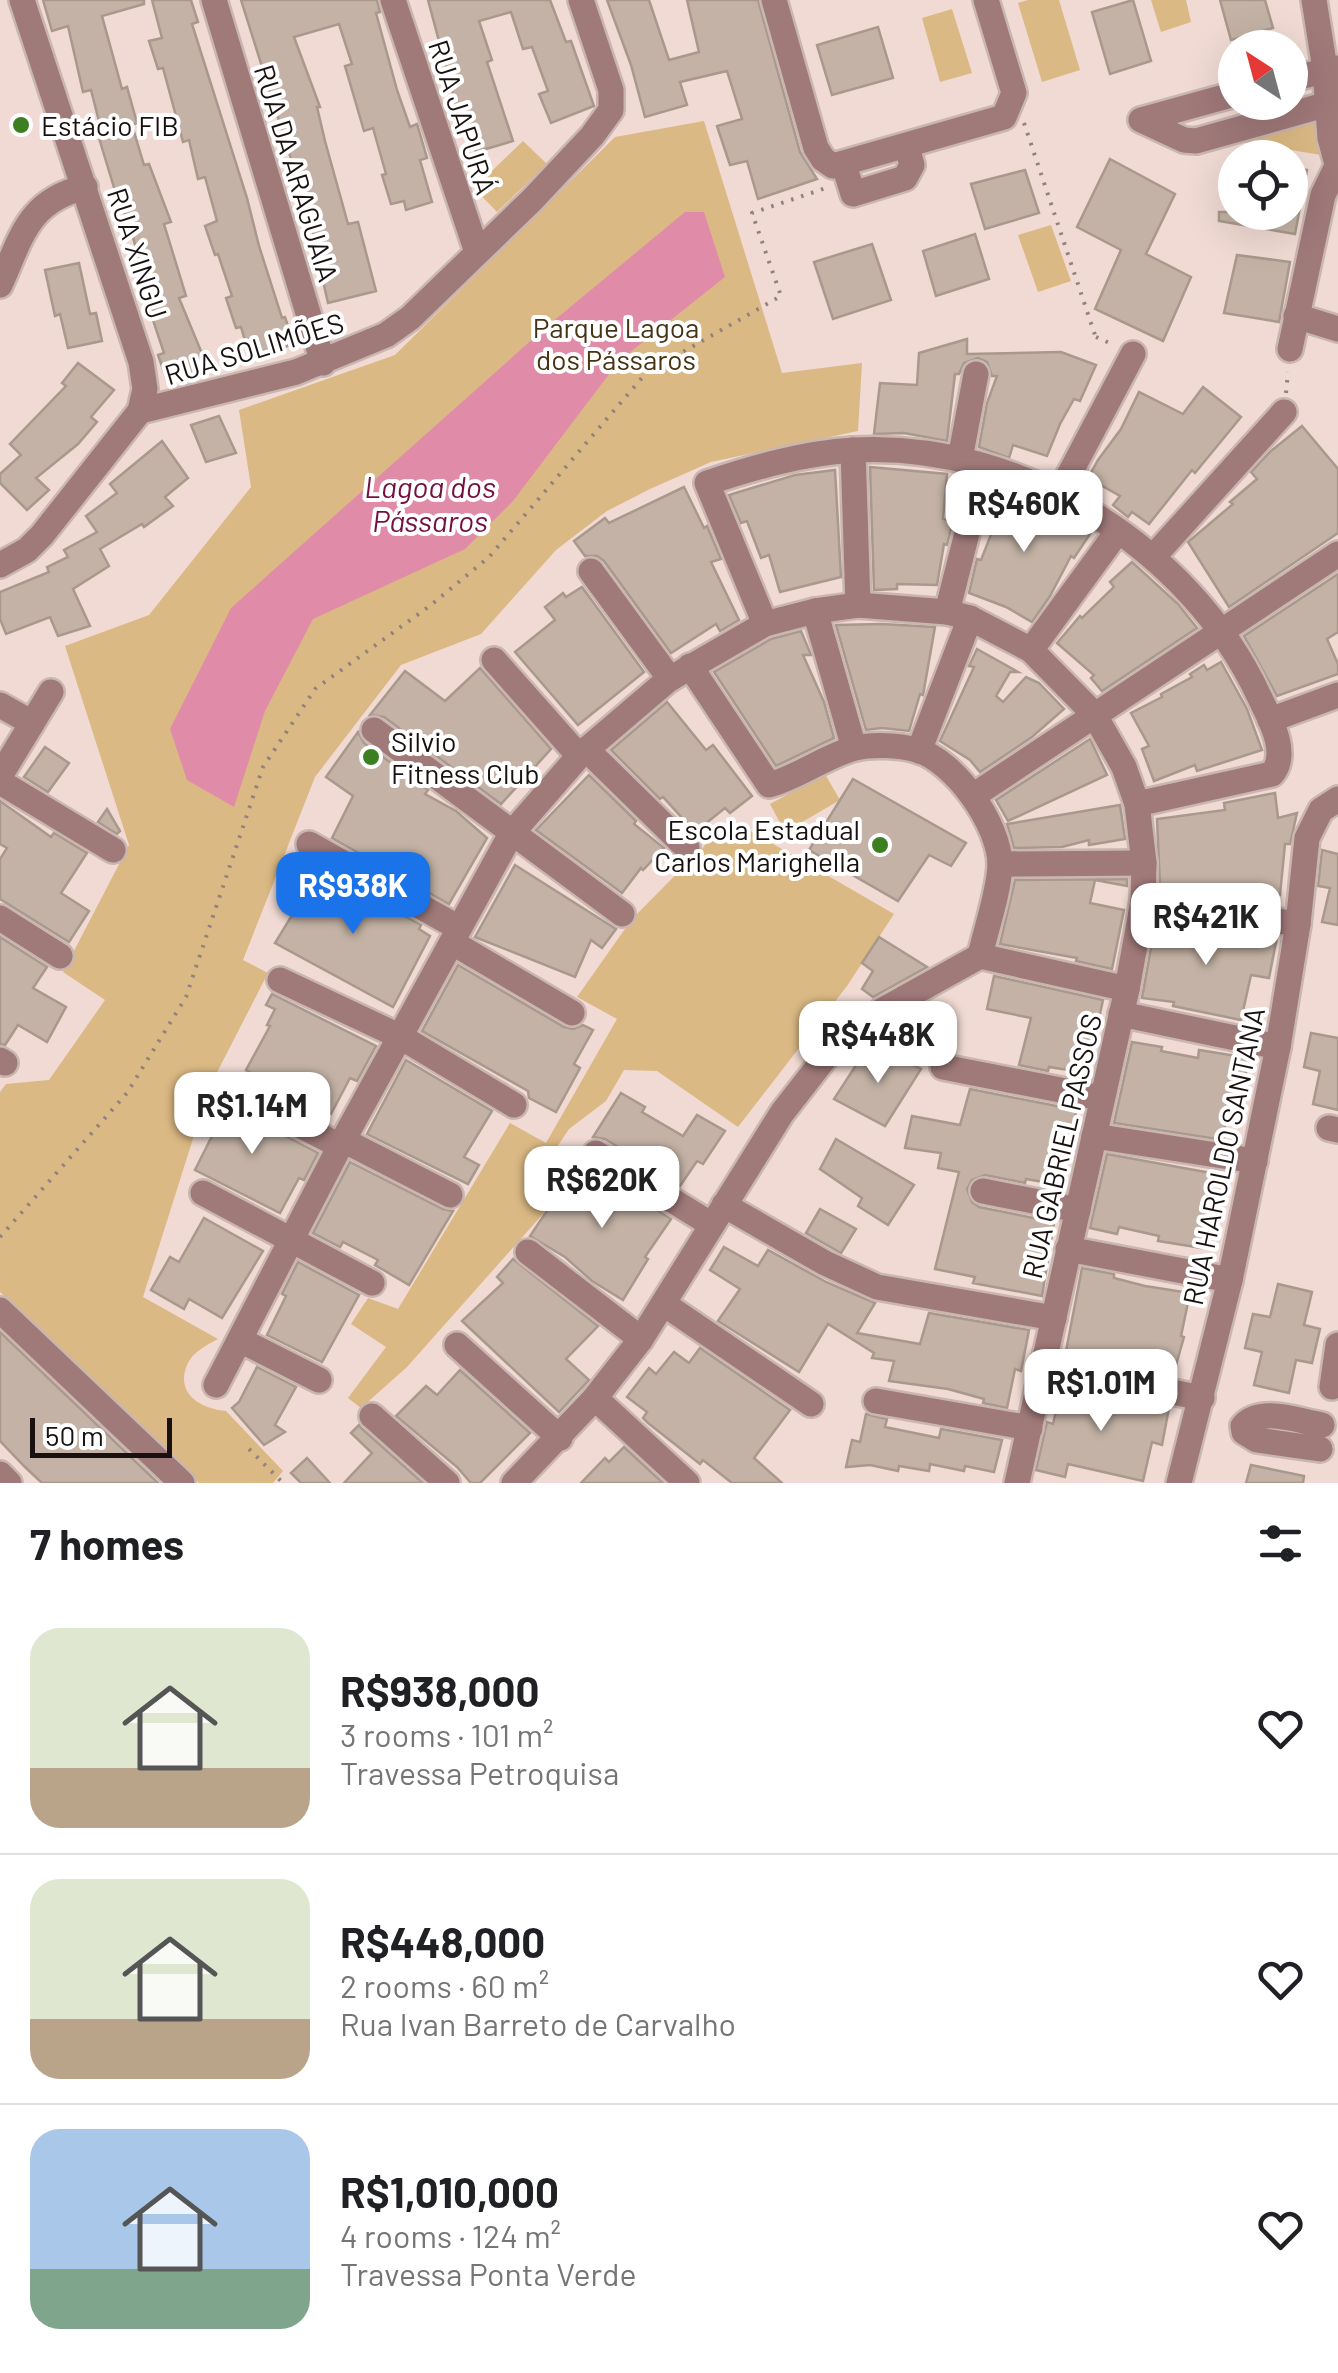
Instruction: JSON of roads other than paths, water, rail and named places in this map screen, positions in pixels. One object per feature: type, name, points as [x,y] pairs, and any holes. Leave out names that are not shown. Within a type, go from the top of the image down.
[{"type":"street","name":"RUA XINGU","points":[[22,0],[141,362],[145,389],[140,412]]},
{"type":"street","name":"RUA DA ARAGUAIA","points":[[214,0],[323,363]]},
{"type":"street","name":"RUA JAPURÁ","points":[[393,0],[477,252]]},
{"type":"street","name":"RUA SOLIMÕES","points":[[0,564],[12,560],[42,536],[140,412],[323,363],[364,346],[398,326],[477,252],[592,136],[611,110],[613,101],[580,0]]},
{"type":"street","points":[[774,0],[816,148],[823,160],[838,166],[1004,116],[1014,94],[986,0]]},
{"type":"street","points":[[1290,349],[1323,195],[1337,167],[1330,138],[1331,68],[1314,0]]},
{"type":"street","points":[[1218,99],[1141,120],[1184,140],[1196,141],[1271,120]]},
{"type":"street","points":[[1308,110],[1328,104]]},
{"type":"street","points":[[0,284],[32,215],[58,195],[85,187]]},
{"type":"street","points":[[1296,316],[1338,329]]},
{"type":"street","points":[[1059,494],[1133,354]]},
{"type":"street","points":[[919,750],[958,615],[976,374]]},
{"type":"street","points":[[1154,556],[1284,412]]},
{"type":"street","points":[[853,450],[858,605]]},
{"type":"street","points":[[765,624],[707,484],[772,463],[853,450],[903,451],[972,462],[1059,494],[1154,556],[1221,632],[1241,661],[1270,720],[1278,762],[1272,774],[1138,804]]},
{"type":"street","points":[[1031,650],[1118,531]]},
{"type":"street","points":[[972,796],[1338,554]]},
{"type":"street","points":[[591,572],[680,672],[770,785],[854,748],[895,746],[919,750],[942,764],[972,796],[989,824],[1000,864],[980,956]]},
{"type":"street","name":"RUA GABRIEL PASSOS","points":[[216,1384],[341,1143],[511,834],[582,753],[680,672],[765,624],[858,605],[958,615],[1031,650],[1094,714],[1124,767],[1138,804],[1144,863],[1143,902],[1124,1002],[1017,1483]]},
{"type":"street","points":[[815,611],[854,748]]},
{"type":"street","points":[[494,660],[582,753],[687,848]]},
{"type":"street","points":[[51,692],[0,779],[114,850]]},
{"type":"street","points":[[1270,720],[1338,695]]},
{"type":"street","points":[[0,704],[32,724]]},
{"type":"street","points":[[374,730],[622,914]]},
{"type":"street","name":"RUA HAROLDO SANTANA","points":[[1179,1483],[1230,1280],[1278,1047],[1307,838],[1321,810],[1338,799]]},
{"type":"street","points":[[309,844],[572,1013]]},
{"type":"street","points":[[1000,864],[1144,863]]},
{"type":"street","points":[[1143,902],[1298,924]]},
{"type":"street","points":[[0,918],[60,956]]},
{"type":"street","points":[[519,1481],[595,1398],[641,1339],[782,1113],[842,1039],[883,1010],[980,956],[1278,1047]]},
{"type":"street","points":[[280,980],[402,1037],[514,1105]]},
{"type":"street","points":[[943,1067],[1102,1098]]},
{"type":"street","points":[[227,1088],[450,1195]]},
{"type":"street","points":[[1094,1136],[1255,1161]]},
{"type":"street","points":[[596,1154],[877,1287],[1054,1318]]},
{"type":"street","points":[[983,1191],[1078,1210]]},
{"type":"street","points":[[203,1192],[372,1283]]},
{"type":"street","points":[[1068,1249],[1230,1280]]},
{"type":"street","points":[[528,1252],[641,1339]]},
{"type":"street","points":[[664,1304],[812,1404]]},
{"type":"street","points":[[0,1310],[182,1483]]},
{"type":"street","points":[[240,1340],[319,1380]]},
{"type":"street","points":[[457,1345],[560,1438]]},
{"type":"street","points":[[1332,1388],[1338,1345]]},
{"type":"street","points":[[1043,1366],[1202,1398]]},
{"type":"street","points":[[595,1398],[688,1483]]},
{"type":"street","points":[[876,1401],[1030,1428]]},
{"type":"street","points":[[372,1416],[446,1483]]},
{"type":"street","points":[[0,1474],[10,1483]]},
{"type":"water","name":"Lagoa dos Pássaros","points":[[685,212],[704,212],[725,277],[619,361],[513,501],[465,549],[313,619],[265,711],[234,807],[187,780],[170,729],[231,608],[545,328]]},
{"type":"place","name":"Estácio FIB","points":[[21,125]]},
{"type":"place","name":"Silvio Fitness Club","points":[[371,757]]},
{"type":"place","name":"Escola Estadual Carlos Marighella","points":[[880,845]]},
{"type":"park label","name":"Parque Lagoa dos Pássaros","points":[[616,343]]}]
